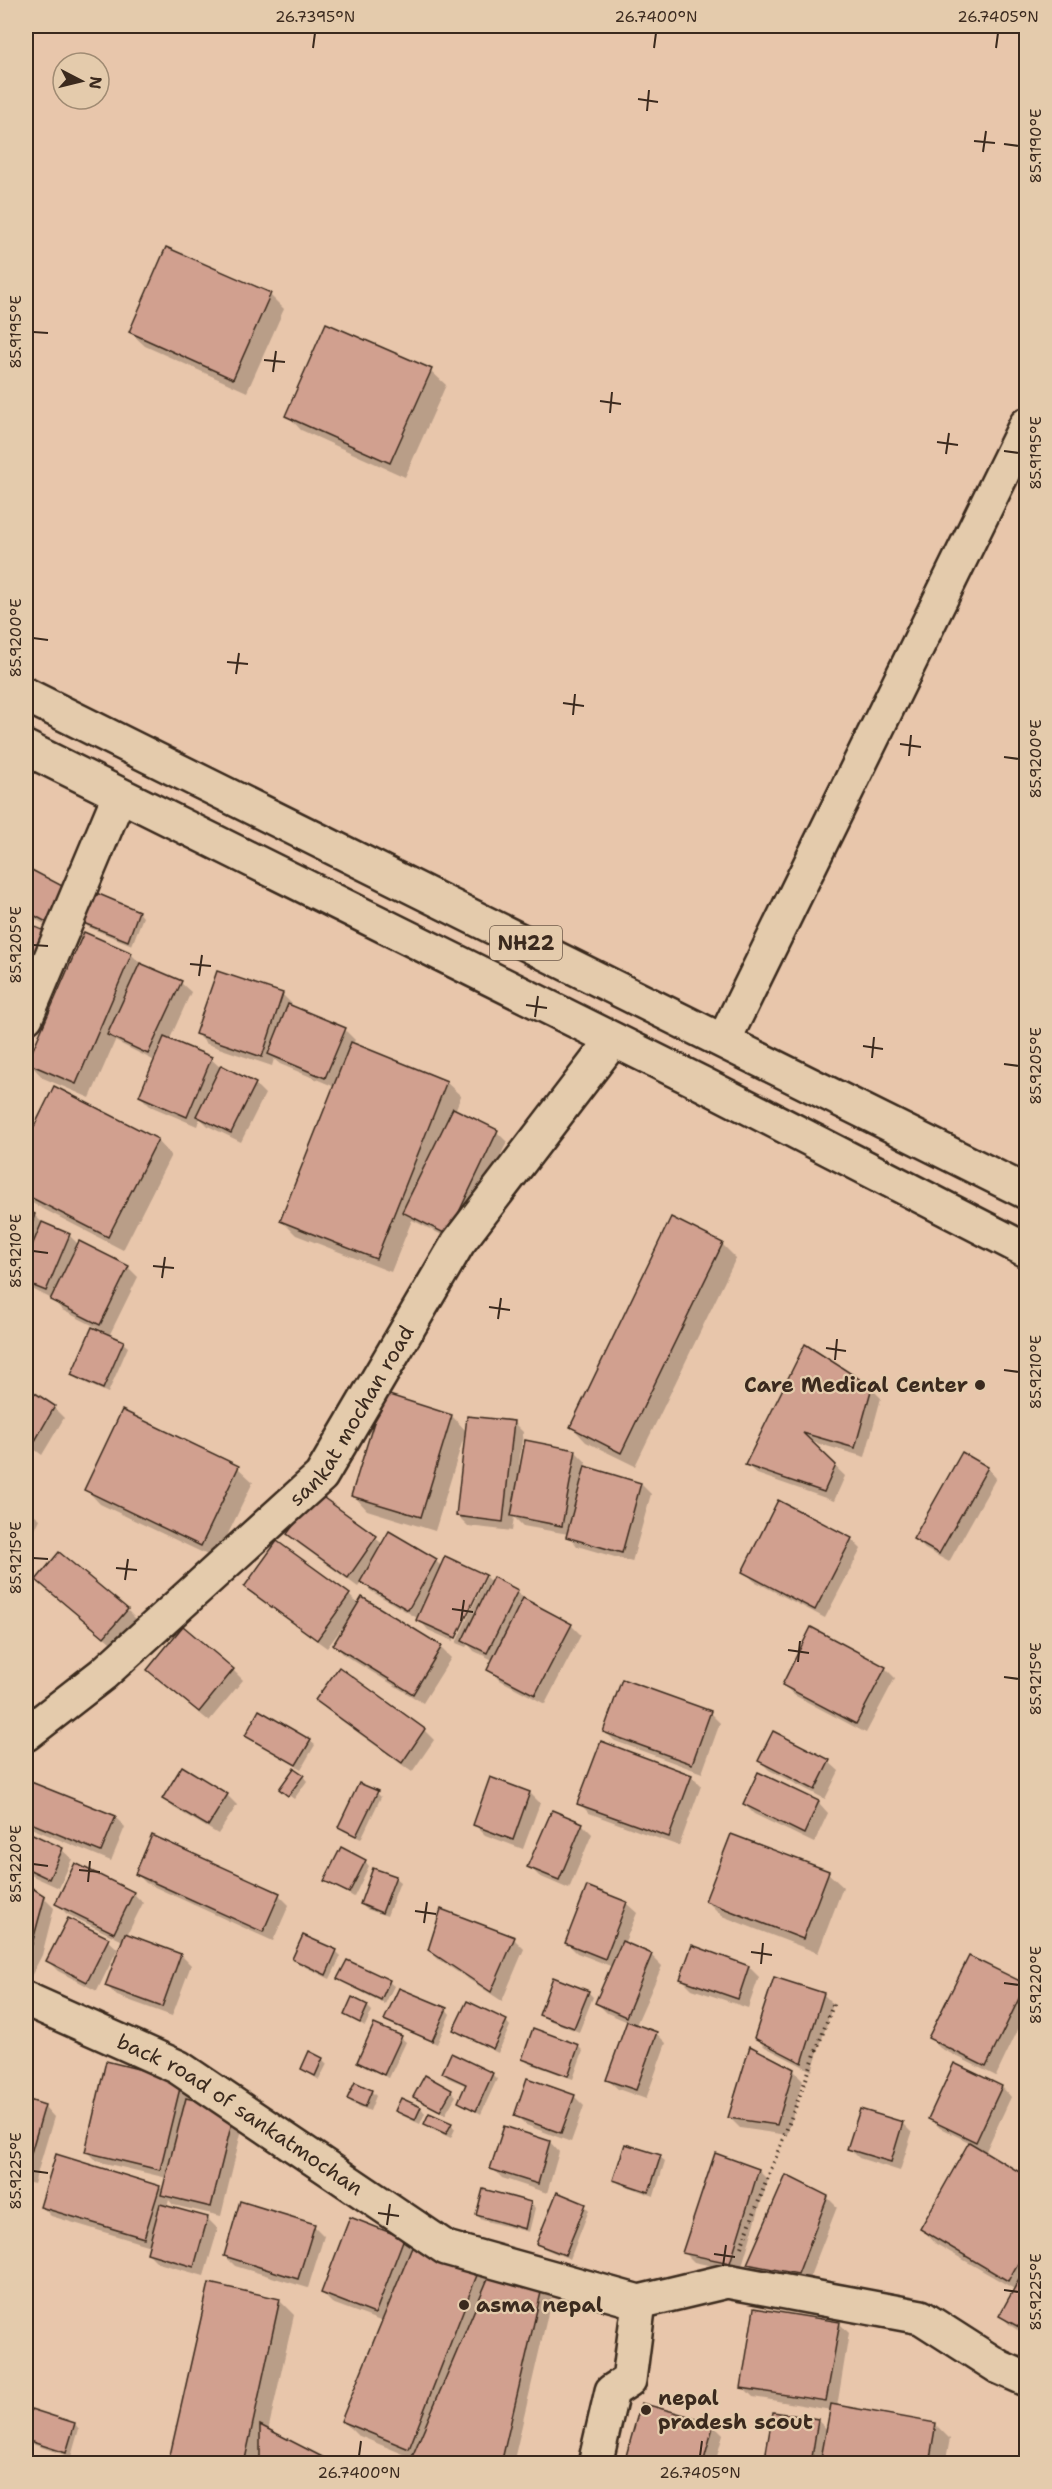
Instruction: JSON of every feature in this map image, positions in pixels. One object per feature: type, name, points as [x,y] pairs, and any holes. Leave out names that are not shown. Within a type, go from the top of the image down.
[{"type":"main road","points":[[724,1040],[1026,425]]},
{"type":"main road","name":"NH22","points":[[26,695],[1026,1192]]},
{"type":"main road","name":"NH22","points":[[26,748],[703,1084],[1026,1250]]},
{"type":"main road","points":[[26,1017],[119,796]]},
{"type":"main road","name":"sankat mochan road","points":[[26,1734],[103,1674],[321,1476],[459,1243],[613,1040]]},
{"type":"main road","name":"back road of sankatmochan","points":[[26,1999],[178,2067],[446,2248],[639,2302],[727,2281],[921,2317],[999,2367],[1026,2379]]},
{"type":"main road","points":[[596,2463],[612,2391],[629,2380],[639,2302]]},
{"type":"path","points":[[727,2281],[806,2082],[834,2002]]},
{"type":"building","points":[[166,247],[271,293],[233,379],[129,332]]},
{"type":"building","points":[[326,323],[432,369],[390,463],[285,416]]},
{"type":"building","points":[[26,867],[68,889],[50,924],[26,911]]},
{"type":"building","points":[[94,892],[139,911],[128,941],[81,922]]},
{"type":"building","points":[[26,923],[49,933],[30,977],[26,975]]},
{"type":"building","points":[[84,932],[132,953],[76,1084],[27,1063]]},
{"type":"building","points":[[140,963],[182,981],[148,1054],[107,1035]]},
{"type":"building","points":[[217,971],[283,993],[262,1057],[195,1034]]},
{"type":"building","points":[[288,1004],[346,1028],[325,1078],[268,1054]]},
{"type":"building","points":[[164,1037],[212,1057],[187,1117],[139,1096]]},
{"type":"building","points":[[351,1042],[447,1081],[376,1259],[280,1221]]},
{"type":"building","points":[[221,1065],[256,1083],[231,1133],[196,1116]]},
{"type":"building","points":[[54,1086],[158,1139],[108,1237],[26,1195],[26,1143]]},
{"type":"building","points":[[453,1108],[498,1130],[448,1235],[402,1212]]},
{"type":"building","points":[[26,1210],[35,1214],[26,1241]]},
{"type":"building","points":[[671,1217],[723,1243],[621,1453],[570,1427]]},
{"type":"building","points":[[42,1222],[70,1234],[46,1291],[26,1283],[26,1260]]},
{"type":"building","points":[[79,1241],[129,1266],[100,1325],[50,1300]]},
{"type":"building","points":[[92,1327],[124,1341],[103,1389],[71,1375]]},
{"type":"building","points":[[805,1344],[872,1387],[855,1448],[803,1433],[836,1465],[824,1492],[745,1465]]},
{"type":"building","points":[[26,1387],[55,1406],[32,1446],[26,1441]]},
{"type":"building","points":[[383,1393],[452,1415],[421,1517],[351,1496]]},
{"type":"building","points":[[122,1410],[239,1466],[201,1546],[84,1490]]},
{"type":"building","points":[[467,1416],[514,1421],[503,1522],[456,1516]]},
{"type":"building","points":[[525,1440],[576,1450],[562,1526],[511,1516]]},
{"type":"building","points":[[962,1452],[988,1467],[939,1554],[913,1539]]},
{"type":"building","points":[[585,1466],[641,1483],[622,1553],[566,1537]]},
{"type":"building","points":[[317,1493],[377,1536],[348,1578],[287,1534]]},
{"type":"building","points":[[778,1500],[852,1538],[815,1610],[742,1572]]},
{"type":"building","points":[[389,1531],[437,1559],[408,1610],[360,1582]]},
{"type":"building","points":[[277,1541],[350,1594],[317,1640],[244,1587]]},
{"type":"building","points":[[59,1552],[128,1609],[104,1637],[36,1580]]},
{"type":"building","points":[[445,1556],[486,1575],[456,1638],[416,1620]]},
{"type":"building","points":[[493,1577],[518,1590],[487,1653],[462,1641]]},
{"type":"building","points":[[362,1597],[442,1646],[413,1694],[333,1645]]},
{"type":"building","points":[[523,1598],[572,1624],[535,1695],[487,1670]]},
{"type":"building","points":[[183,1626],[234,1669],[199,1712],[147,1670]]},
{"type":"building","points":[[811,1627],[886,1667],[856,1724],[782,1685]]},
{"type":"building","points":[[339,1667],[425,1729],[402,1763],[315,1700]]},
{"type":"building","points":[[622,1679],[711,1711],[692,1764],[603,1732]]},
{"type":"building","points":[[259,1710],[311,1740],[296,1765],[245,1736]]},
{"type":"building","points":[[773,1731],[830,1760],[815,1790],[758,1761]]},
{"type":"building","points":[[601,1741],[692,1775],[669,1837],[577,1804]]},
{"type":"building","points":[[182,1766],[228,1794],[208,1826],[162,1799]]},
{"type":"building","points":[[294,1768],[304,1775],[288,1796],[279,1789]]},
{"type":"building","points":[[758,1772],[819,1801],[804,1834],[743,1804]]},
{"type":"building","points":[[490,1777],[530,1792],[513,1840],[473,1825]]},
{"type":"building","points":[[26,1780],[116,1816],[101,1852],[26,1821]]},
{"type":"building","points":[[359,1783],[378,1791],[356,1836],[338,1827]]},
{"type":"building","points":[[552,1810],[583,1823],[559,1880],[527,1867]]},
{"type":"building","points":[[26,1831],[63,1848],[49,1879],[26,1868]]},
{"type":"building","points":[[731,1834],[829,1871],[803,1939],[705,1901]]},
{"type":"building","points":[[152,1835],[280,1893],[263,1932],[135,1874]]},
{"type":"building","points":[[341,1847],[366,1860],[349,1893],[324,1881]]},
{"type":"building","points":[[75,1863],[134,1892],[114,1933],[55,1904]]},
{"type":"building","points":[[373,1868],[396,1876],[382,1913],[360,1904]]},
{"type":"building","points":[[26,1884],[45,1896],[32,1944],[26,1940]]},
{"type":"building","points":[[587,1886],[627,1902],[605,1959],[565,1943]]},
{"type":"building","points":[[441,1909],[515,1937],[491,1992],[428,1950]]},
{"type":"building","points":[[68,1918],[109,1938],[87,1982],[46,1961]]},
{"type":"building","points":[[125,1933],[181,1954],[162,2007],[105,1986]]},
{"type":"building","points":[[303,1935],[337,1950],[326,1975],[292,1959]]},
{"type":"building","points":[[26,1940],[32,1944],[26,1958]]},
{"type":"building","points":[[622,1941],[652,1954],[626,2017],[595,2003]]},
{"type":"building","points":[[692,1945],[749,1966],[738,1999],[680,1979]]},
{"type":"building","points":[[969,1956],[1026,1984],[986,2067],[928,2038]]},
{"type":"building","points":[[347,1960],[390,1980],[381,2000],[337,1979]]},
{"type":"building","points":[[553,1977],[589,1991],[574,2028],[539,2015]]},
{"type":"building","points":[[774,1977],[824,1993],[802,2063],[754,2038]]},
{"type":"building","points":[[399,1988],[447,2008],[432,2041],[384,2020]]},
{"type":"building","points":[[352,1997],[368,2005],[360,2023],[344,2015]]},
{"type":"building","points":[[467,2001],[507,2020],[493,2049],[453,2030]]},
{"type":"building","points":[[627,2021],[657,2032],[636,2090],[606,2080]]},
{"type":"building","points":[[374,2024],[402,2036],[384,2075],[357,2062]]},
{"type":"building","points":[[533,2028],[579,2045],[568,2076],[522,2059]]},
{"type":"building","points":[[750,2046],[794,2069],[777,2125],[728,2118]]},
{"type":"building","points":[[309,2051],[323,2058],[315,2076],[301,2069]]},
{"type":"building","points":[[451,2053],[493,2073],[476,2111],[458,2102],[466,2084],[442,2073]]},
{"type":"building","points":[[106,2061],[182,2080],[160,2170],[85,2152]]},
{"type":"building","points":[[954,2063],[1002,2086],[976,2142],[928,2119]]},
{"type":"building","points":[[425,2075],[452,2090],[440,2111],[413,2097]]},
{"type":"building","points":[[527,2078],[575,2095],[561,2133],[514,2116]]},
{"type":"building","points":[[355,2082],[372,2090],[365,2107],[347,2099]]},
{"type":"building","points":[[186,2098],[235,2110],[211,2207],[161,2195]]},
{"type":"building","points":[[401,2098],[421,2107],[415,2120],[395,2111]]},
{"type":"building","points":[[26,2099],[45,2105],[26,2170]]},
{"type":"building","points":[[860,2109],[903,2122],[891,2162],[847,2149]]},
{"type":"building","points":[[429,2113],[452,2123],[446,2134],[424,2124]]},
{"type":"building","points":[[504,2126],[550,2141],[538,2184],[490,2169]]},
{"type":"building","points":[[969,2142],[1026,2176],[1026,2249],[1008,2281],[920,2229]]},
{"type":"building","points":[[625,2144],[661,2155],[649,2192],[613,2180]]},
{"type":"building","points":[[715,2153],[759,2169],[730,2263],[682,2253]]},
{"type":"building","points":[[56,2154],[160,2186],[144,2238],[40,2207]]},
{"type":"building","points":[[786,2175],[828,2196],[798,2274],[747,2264]]},
{"type":"building","points":[[483,2189],[531,2202],[525,2229],[476,2215]]},
{"type":"building","points":[[557,2192],[586,2204],[565,2255],[536,2244]]},
{"type":"building","points":[[240,2201],[315,2224],[298,2279],[224,2256]]},
{"type":"building","points":[[160,2204],[208,2217],[194,2267],[147,2253]]},
{"type":"building","points":[[350,2217],[404,2238],[375,2314],[321,2293]]},
{"type":"building","points":[[415,2240],[481,2265],[409,2449],[341,2421]]},
{"type":"building","points":[[1026,2267],[1026,2331],[999,2316]]},
{"type":"building","points":[[492,2269],[543,2284],[501,2464],[409,2464]]},
{"type":"building","points":[[209,2283],[280,2299],[244,2464],[168,2464]]},
{"type":"building","points":[[754,2308],[840,2322],[826,2401],[741,2388]]},
{"type":"building","points":[[641,2403],[714,2423],[703,2464],[624,2463]]},
{"type":"building","points":[[831,2404],[936,2423],[929,2464],[820,2464]]},
{"type":"building","points":[[31,2409],[75,2423],[66,2453],[26,2440],[26,2428]]},
{"type":"building","points":[[773,2412],[818,2419],[811,2464],[764,2464]]},
{"type":"building","points":[[260,2425],[336,2464],[260,2464]]},
{"type":"place","name":"Care Medical Center","points":[[980,1385]]},
{"type":"place","name":"asma nepal","points":[[464,2305]]},
{"type":"place","name":"nepal pradesh scout","points":[[646,2410]]}]
